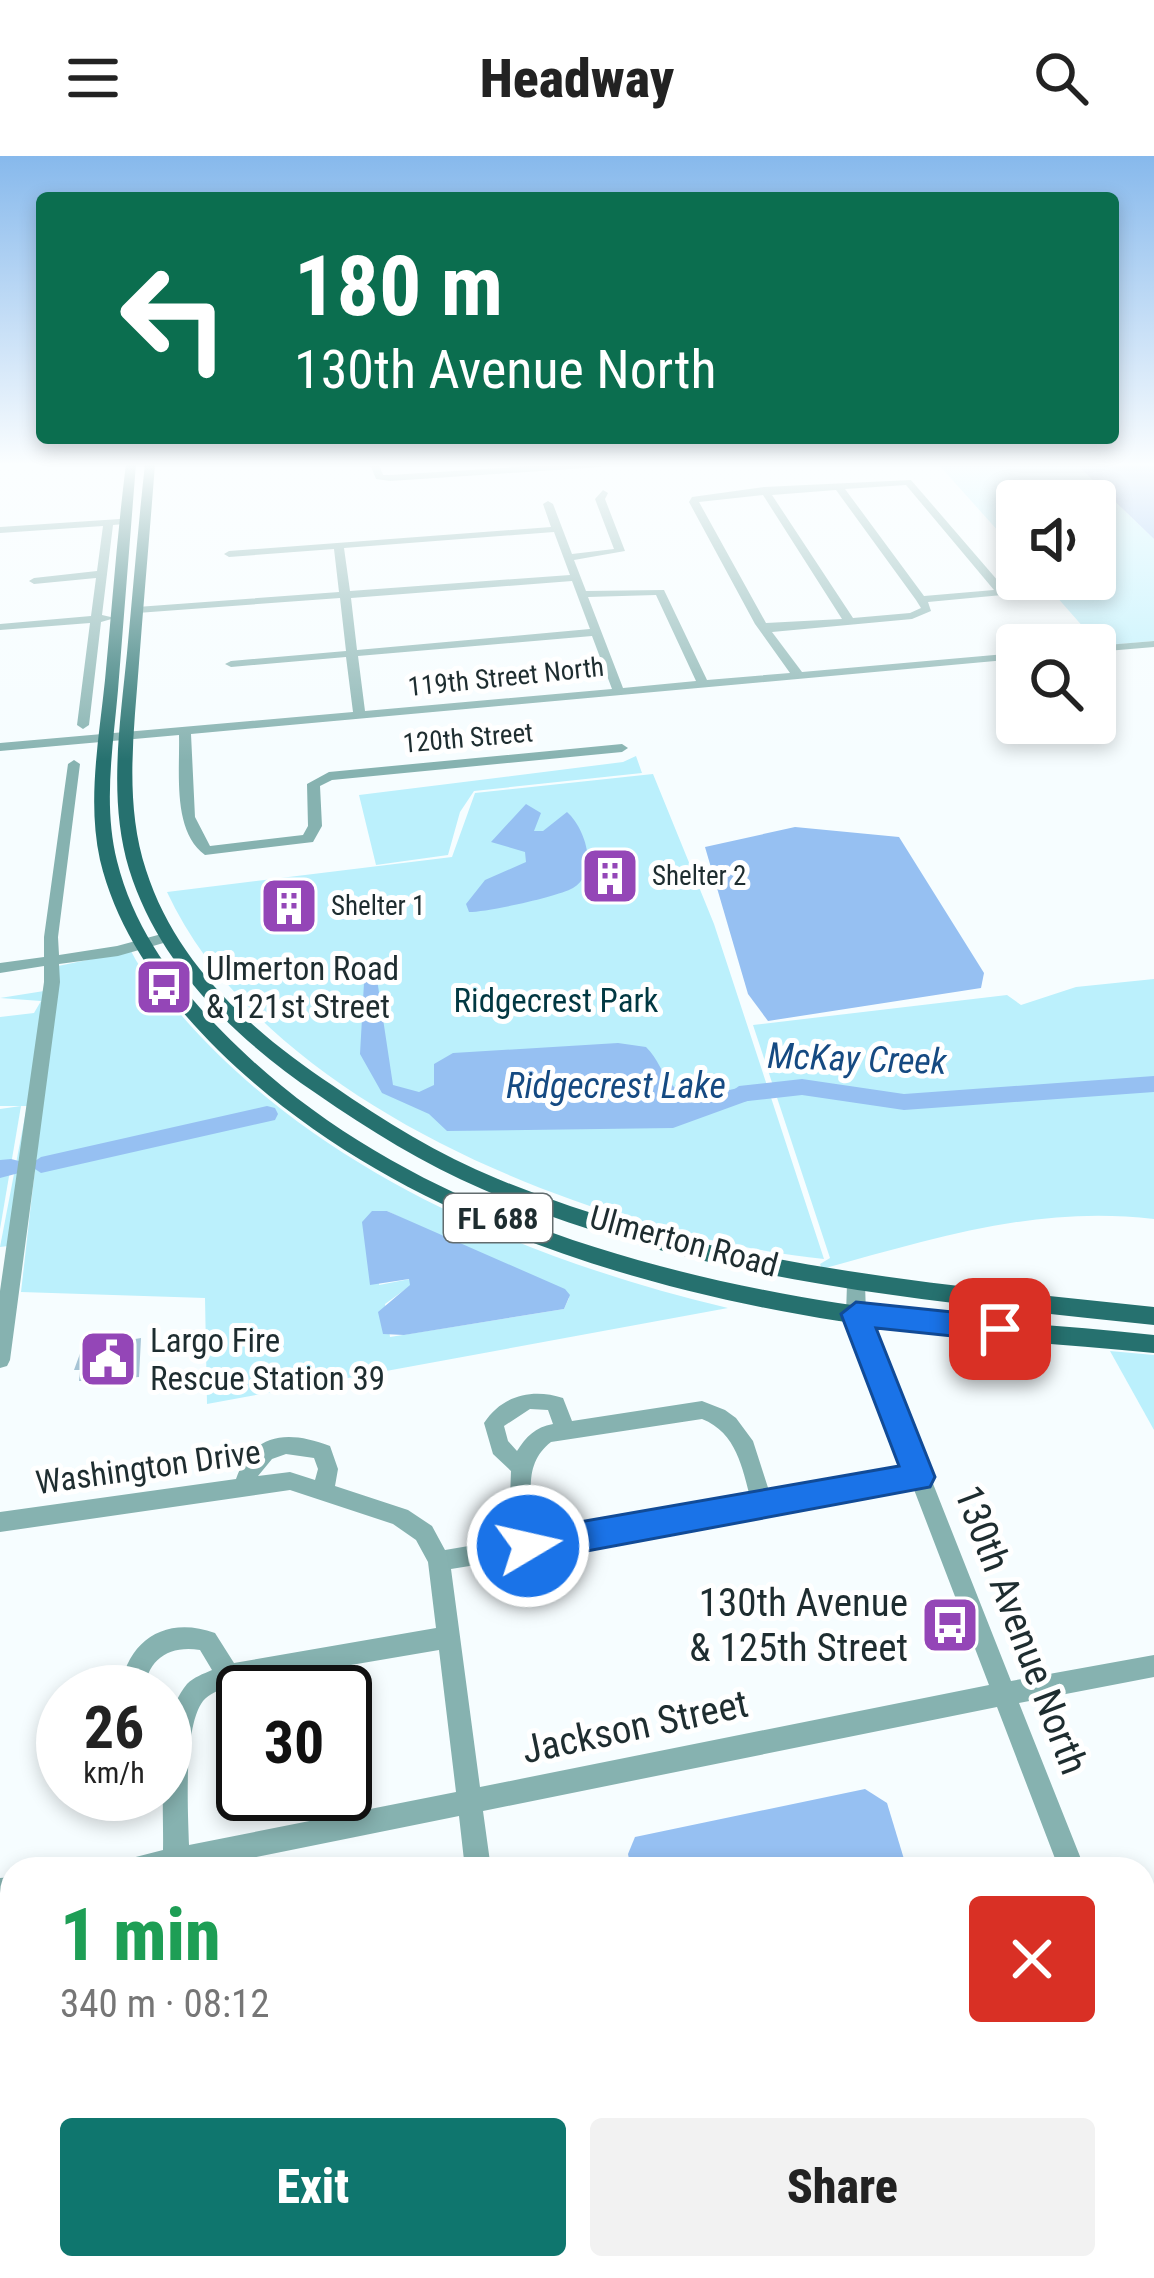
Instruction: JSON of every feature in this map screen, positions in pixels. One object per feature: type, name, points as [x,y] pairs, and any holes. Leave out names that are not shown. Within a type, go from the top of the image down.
[{"type":"main road","name":"Ulmerton Road","points":[[121,563],[116,737],[138,871],[169,937],[225,1010],[262,1045],[361,1117],[472,1176],[644,1242],[856,1284],[1154,1316]]},
{"type":"main road","points":[[123,563],[129,572],[127,602],[137,610]]},
{"type":"main road","points":[[137,563],[140,568]]},
{"type":"main road","name":"Ulmerton Road","points":[[140,563],[104,845],[141,945],[188,1008],[257,1077],[336,1134],[439,1192],[518,1226],[646,1269],[856,1314],[1146,1341]]},
{"type":"street","points":[[83,725],[103,563]]},
{"type":"street","points":[[341,563],[358,715]]},
{"type":"street","points":[[571,563],[618,690]]},
{"type":"street","points":[[729,563],[798,675]]},
{"type":"street","points":[[812,563],[850,622]]},
{"type":"street","points":[[766,629],[919,614],[926,608],[894,563]]},
{"type":"street","points":[[34,581],[102,574]]},
{"type":"street","points":[[137,610],[576,578]]},
{"type":"street","points":[[582,594],[656,590],[703,682]]},
{"type":"street","points":[[921,599],[996,593]]},
{"type":"street","points":[[0,627],[116,617]]},
{"type":"street","points":[[231,664],[596,632]]},
{"type":"street","points":[[1116,647],[1154,644]]},
{"type":"street","name":"119th Street North","points":[[0,747],[996,658]]},
{"type":"street","name":"120th Street","points":[[185,732],[188,817],[205,851],[308,839],[315,826],[311,790],[320,779],[622,748]]},
{"type":"street","points":[[0,1360],[74,764]]},
{"type":"street","points":[[0,968],[50,964],[169,937]]},
{"type":"street","name":"130th Avenue North","points":[[856,1284],[856,1314],[1067,1857]]},
{"type":"street","points":[[519,1465],[502,1453],[494,1438],[494,1423],[503,1413],[517,1404],[545,1399],[556,1404],[565,1431]]},
{"type":"street","points":[[528,1546],[519,1465],[531,1443],[565,1431],[702,1410],[719,1414],[740,1432],[764,1508]]},
{"type":"street","points":[[244,1484],[249,1464],[265,1450],[303,1442],[323,1452],[328,1469],[323,1491]]},
{"type":"street","points":[[477,1857],[440,1561],[764,1508],[919,1477]]},
{"type":"street","name":"Washington Drive","points":[[0,1522],[290,1481],[400,1517],[424,1533],[440,1561]]},
{"type":"street","points":[[137,1665],[148,1652],[183,1635],[207,1641],[222,1665]]},
{"type":"street","points":[[286,1665],[448,1637]]},
{"type":"street","name":"Jackson Street","points":[[196,1857],[470,1803],[586,1774],[1154,1666]]},
{"type":"street","points":[[175,1821],[176,1857]]},
{"type":"green space","points":[[1116,563],[1154,563],[1154,641],[1116,644],[1116,624],[1081,624],[1059,600],[1116,600]]},
{"type":"green space","points":[[636,756],[642,773],[474,791],[460,812],[448,855],[376,865],[359,795],[623,762]]},
{"type":"green space","name":"Ridgecrest Park","points":[[653,774],[714,924],[824,1259],[736,1245],[641,1222],[544,1189],[449,1148],[360,1097],[280,1037],[215,969],[167,892],[452,857],[475,793]]},
{"type":"green space","points":[[131,951],[154,985],[236,1071],[297,1121],[362,1165],[504,1236],[578,1264],[728,1308],[207,1404],[205,1298],[21,1292],[58,966]],"holes":[[[387,1211],[569,1298],[564,1309],[390,1337],[385,1304],[410,1286],[410,1279],[379,1285]]]},
{"type":"green space","points":[[1154,979],[1154,1219],[1028,1220],[822,1269],[820,1264],[830,1258],[753,1025],[1007,995],[1021,1005],[1076,987]]},
{"type":"green space","points":[[44,991],[8,1246],[0,1247],[27,1106],[0,1106],[0,1017],[34,1013],[41,1001],[0,998]]},
{"type":"green space","points":[[21,1106],[0,1229],[0,1109]]},
{"type":"green space","points":[[1110,1351],[1154,1355],[1154,1430]]},
{"type":"water","points":[[526,804],[541,813],[534,831],[543,831],[567,812],[574,819],[587,850],[586,872],[573,888],[553,896],[469,912],[466,904],[485,880],[526,862],[525,852],[491,842]]},
{"type":"water","points":[[795,827],[899,837],[984,973],[981,988],[768,1021],[748,994],[705,847]]},
{"type":"water","name":"Ridgecrest Lake","points":[[365,965],[373,965],[377,979],[393,1085],[419,1092],[434,1085],[434,1064],[453,1053],[618,1043],[646,1047],[669,1082],[683,1092],[768,1087],[761,1096],[673,1128],[447,1131],[429,1114],[382,1093],[360,1054]]},
{"type":"water","points":[[372,1211],[387,1211],[565,1289],[570,1295],[564,1309],[404,1335],[383,1334],[378,1312],[410,1285],[409,1279],[370,1285],[362,1222]]},
{"type":"water","points":[[865,1789],[887,1803],[903,1857],[629,1857],[635,1837]]},
{"type":"building","name":"Largo Fire Rescue Station 39","points":[[141,1338],[139,1377],[79,1381],[80,1370],[74,1370],[82,1348]]},
{"type":"waterway","name":"McKay Creek","points":[[739,1094],[802,1087],[904,1102],[1154,1084]]},
{"type":"waterway","name":"McKay Creek","points":[[41,1165],[267,1114]]},
{"type":"waterway","name":"McKay Creek","points":[[0,1169],[11,1167]]},
{"type":"place","name":"Shelter 2","points":[[610,876]]},
{"type":"place","name":"Shelter 1","points":[[289,906]]},
{"type":"place","name":"Ulmerton Road & 121st Street","points":[[164,987]]},
{"type":"place","name":"Largo Fire Rescue Station 39","points":[[108,1359]]},
{"type":"place","name":"130th Avenue & 125th Street","points":[[950,1625]]},
{"type":"route","points":[[528,1546],[919,1477],[856,1314],[1000,1329]]}]
